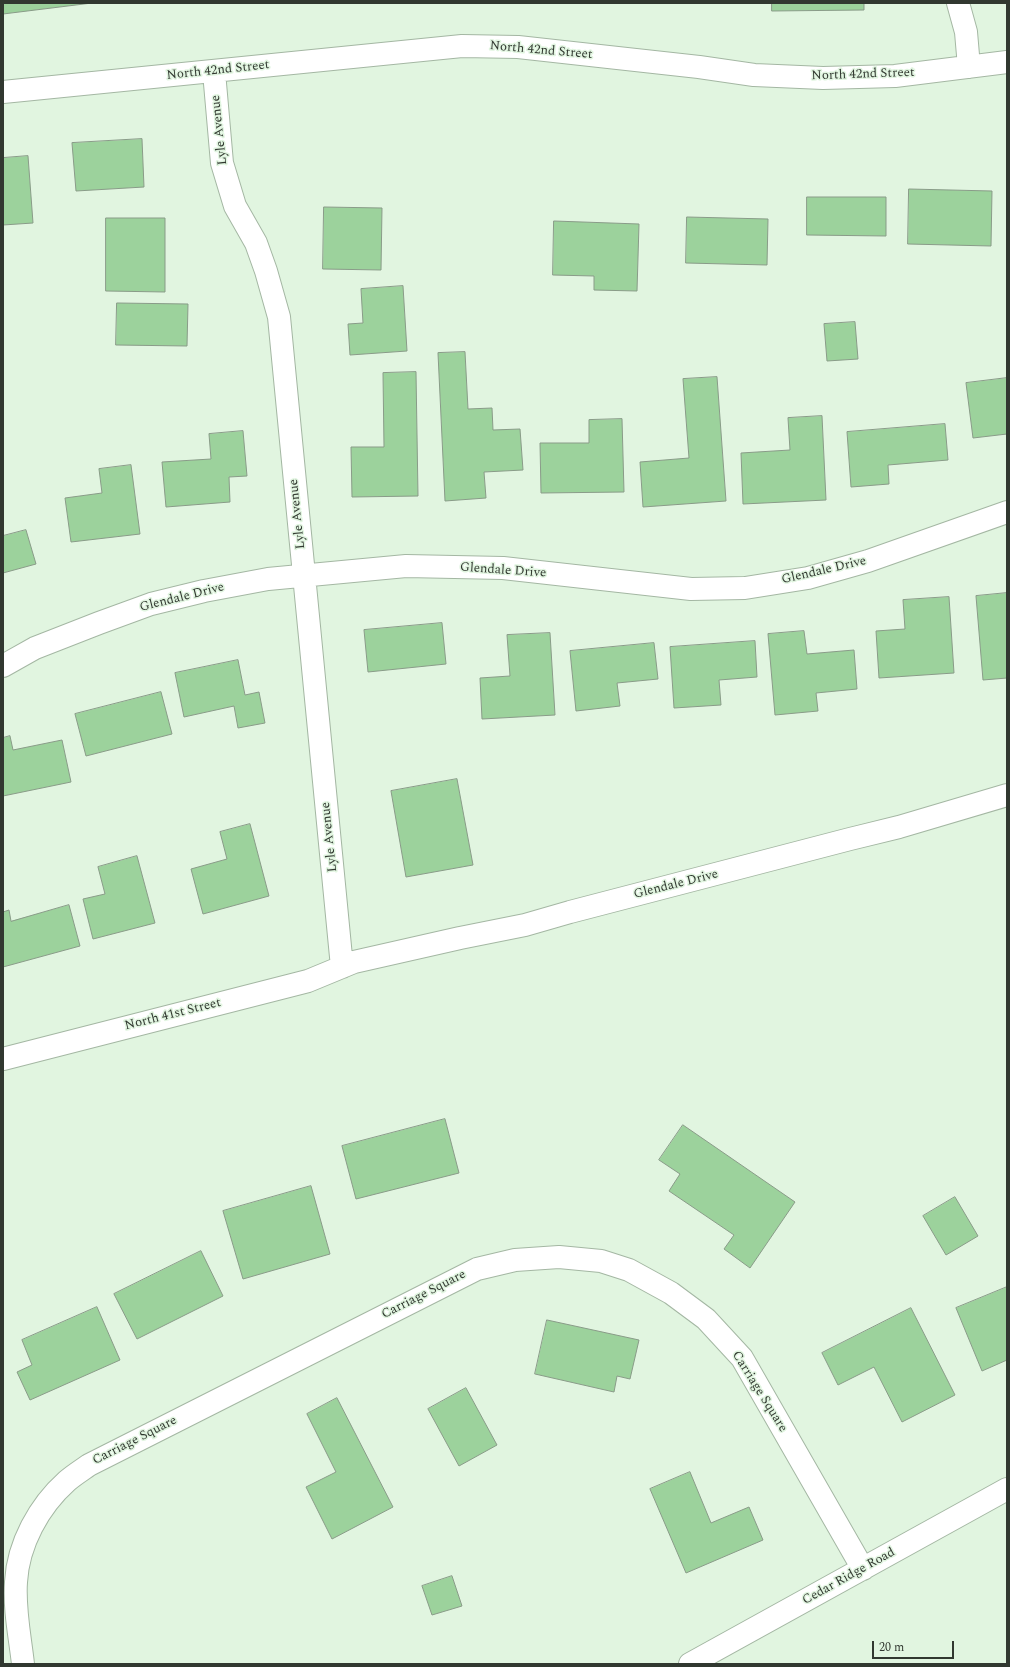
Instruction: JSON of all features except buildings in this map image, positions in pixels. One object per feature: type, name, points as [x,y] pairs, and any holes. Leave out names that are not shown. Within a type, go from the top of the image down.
[{"type":"street","points":[[958,3],[966,32],[969,67]]},
{"type":"street","name":"North 42nd Street","points":[[3,92],[462,46],[518,47],[699,67],[754,75],[823,78],[895,76],[1007,62]]},
{"type":"street","name":"Lyle Avenue","points":[[214,72],[222,163],[235,206],[256,243],[266,271],[279,317],[342,967]]},
{"type":"street","name":"Glendale Drive","points":[[3,666],[36,648],[151,604],[204,591],[261,580],[406,566],[495,568],[691,589],[745,588],[808,578],[868,561],[1007,512]]},
{"type":"street","name":"Glendale Drive","points":[[342,967],[354,962],[525,925],[899,827],[1007,795]]},
{"type":"street","name":"North 41st Street","points":[[3,1059],[308,981],[342,967]]},
{"type":"street","name":"Carriage Square","points":[[23,1664],[16,1606],[16,1581],[19,1560],[29,1532],[45,1504],[67,1480],[89,1464],[477,1269],[515,1260],[560,1257],[601,1261],[629,1270],[671,1292],[706,1319],[742,1358],[863,1569]]},
{"type":"street","name":"Cedar Ridge Road","points":[[690,1664],[1007,1489]]}]
